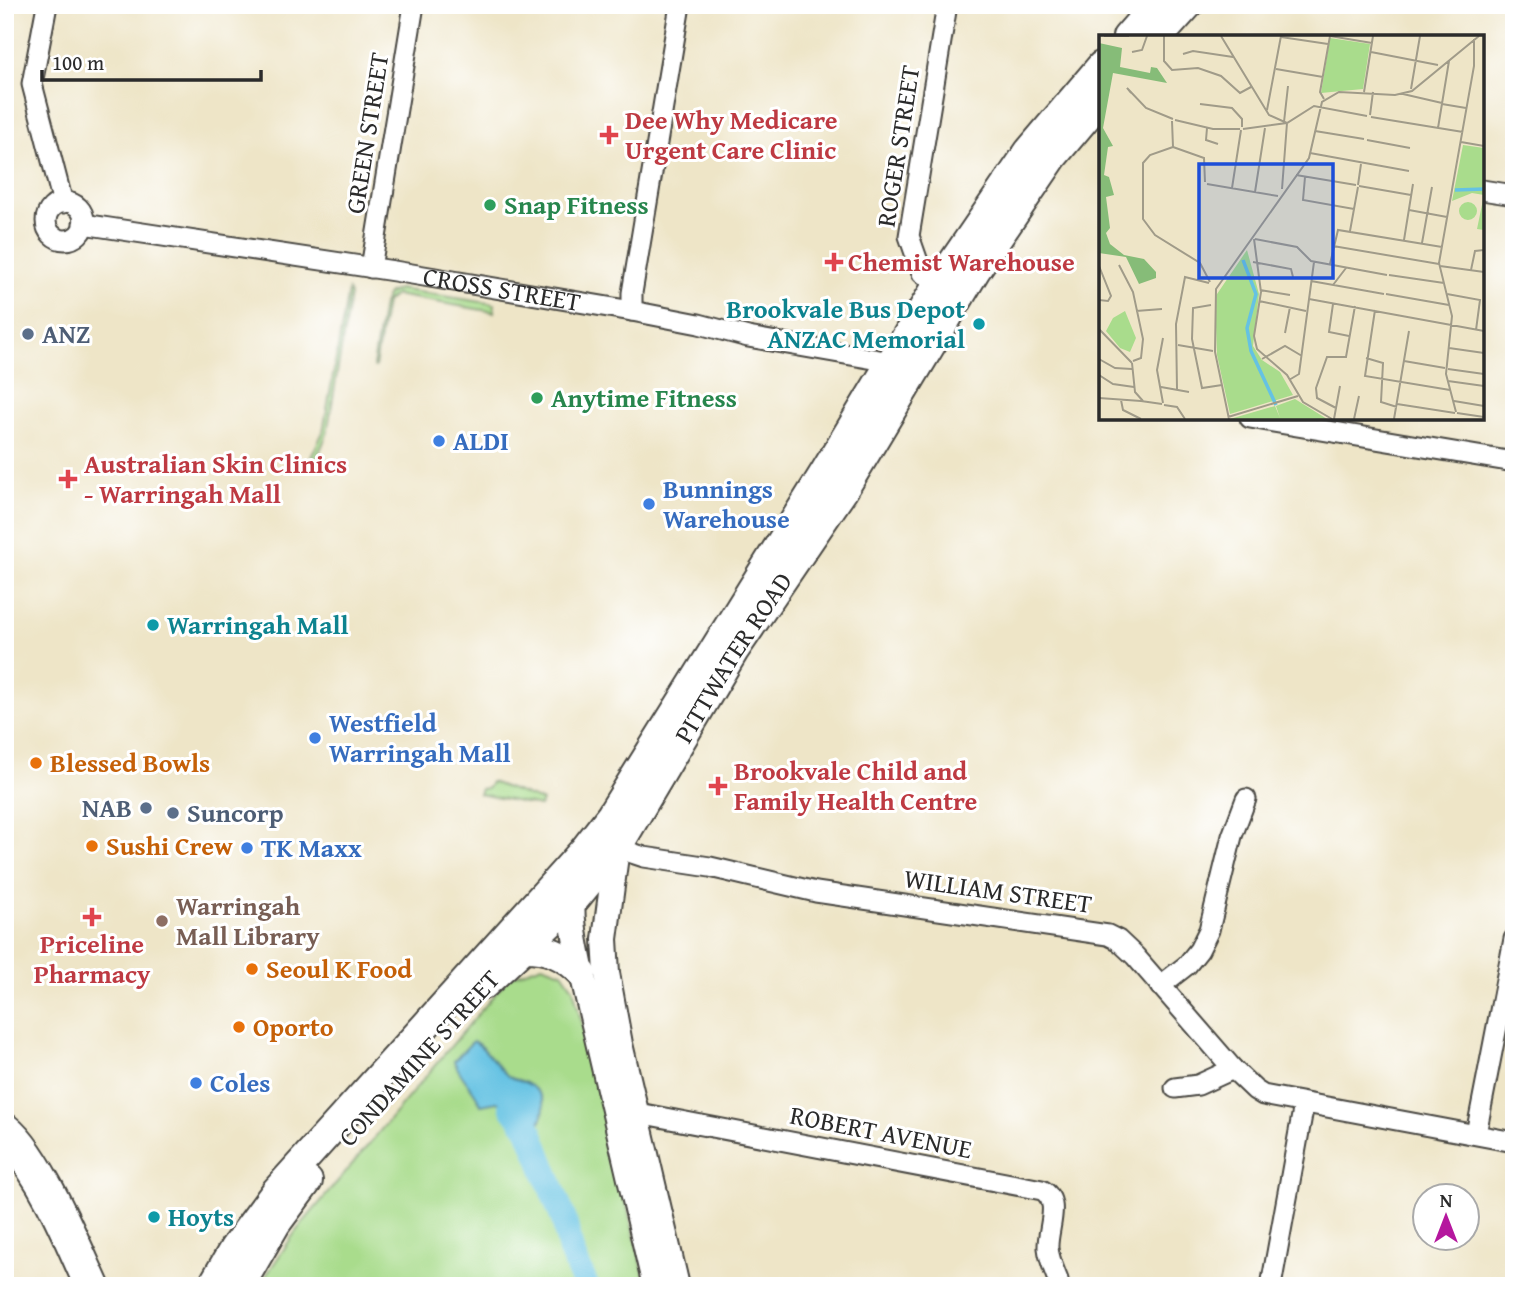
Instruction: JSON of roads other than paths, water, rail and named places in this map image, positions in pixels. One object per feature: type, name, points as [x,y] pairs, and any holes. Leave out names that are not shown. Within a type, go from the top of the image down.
[{"type":"highway","points":[[1129,35],[1155,5]]},
{"type":"highway","points":[[1161,35],[1188,5]]},
{"type":"highway","name":"PITTWATER ROAD","points":[[583,850],[611,814],[939,284],[1029,151],[1099,68]]},
{"type":"highway","name":"PITTWATER ROAD","points":[[617,848],[734,651],[843,491],[976,271],[1053,157],[1091,122],[1099,104]]},
{"type":"highway","name":"CROSS STREET","points":[[891,362],[918,369]]},
{"type":"highway","name":"CONDAMINE STREET","points":[[240,1286],[276,1224],[309,1180],[405,1068],[467,1001],[571,904],[617,848]]},
{"type":"highway","name":"CONDAMINE STREET","points":[[212,1286],[234,1248],[276,1191],[583,850]]},
{"type":"highway","points":[[521,948],[536,947],[559,954],[582,973]]},
{"type":"main road","name":"PITTWATER ROAD","points":[[617,848],[605,939],[607,973],[617,1032],[625,1110],[655,1286]]},
{"type":"main road","name":"PITTWATER ROAD","points":[[583,850],[574,876],[571,904],[582,973],[677,1286]]},
{"type":"street","points":[[47,5],[32,84],[63,203]]},
{"type":"street","name":"GREEN STREET","points":[[371,268],[414,5]]},
{"type":"street","points":[[632,311],[632,293],[680,5]]},
{"type":"street","name":"ROGER STREET","points":[[939,284],[922,273],[909,236],[947,5]]},
{"type":"street","points":[[1484,190],[1514,195]]},
{"type":"street","points":[[63,203],[78,208],[83,224],[76,236],[58,239],[52,235],[46,224],[47,214],[63,203]]},
{"type":"street","name":"CROSS STREET","points":[[83,224],[632,311],[748,337],[891,362]]},
{"type":"street","points":[[1262,420],[1514,462]]},
{"type":"street","points":[[1160,986],[1187,965],[1199,950],[1209,930],[1232,836],[1246,799]]},
{"type":"street","name":"WILLIAM STREET","points":[[617,848],[644,857],[816,892],[1096,932],[1118,940],[1233,1069],[1263,1095],[1514,1142]]},
{"type":"street","points":[[1476,1134],[1514,939]]},
{"type":"street","points":[[1175,1088],[1198,1085],[1233,1069]]},
{"type":"street","points":[[1271,1286],[1304,1104]]},
{"type":"street","name":"ROBERT AVENUE","points":[[625,1110],[1042,1190],[1049,1195],[1053,1203],[1048,1249],[1058,1280]]},
{"type":"street","points":[[5,1122],[23,1140],[53,1186],[100,1286]]},
{"type":"street","points":[[5,1142],[40,1191],[84,1286]]},
{"type":"water","points":[[473,1041],[483,1048],[508,1076],[528,1084],[541,1097],[544,1111],[542,1118],[527,1138],[503,1104],[497,1102],[481,1105],[457,1067],[454,1061]]},
{"type":"waterway","points":[[512,1106],[529,1129],[564,1220],[571,1251],[586,1286]]},
{"type":"place","name":"Dee Why Medicare Urgent Care Clinic","points":[[609,135]]},
{"type":"place","name":"Snap Fitness","points":[[490,205]]},
{"type":"place","name":"Chemist Warehouse","points":[[834,262]]},
{"type":"place","name":"Brookvale Bus Depot ANZAC Memorial","points":[[979,324]]},
{"type":"place","name":"ANZ","points":[[28,334]]},
{"type":"place","name":"Anytime Fitness","points":[[537,398]]},
{"type":"place","name":"ALDI","points":[[439,441]]},
{"type":"place","name":"Australian Skin Clinics - Warringah Mall","points":[[68,479]]},
{"type":"place","name":"Bunnings Warehouse","points":[[649,504]]},
{"type":"place","name":"Warringah Mall","points":[[153,625]]},
{"type":"place","name":"Westfield Warringah Mall","points":[[315,738]]},
{"type":"place","name":"Blessed Bowls","points":[[36,763]]},
{"type":"place","name":"Brookvale Child and Family Health Centre","points":[[718,786]]},
{"type":"place","name":"NAB","points":[[146,808]]},
{"type":"place","name":"Suncorp","points":[[173,813]]},
{"type":"place","name":"Sushi Crew","points":[[92,846]]},
{"type":"place","name":"TK Maxx","points":[[247,848]]},
{"type":"place","name":"Priceline Pharmacy","points":[[92,917]]},
{"type":"place","name":"Warringah Mall Library","points":[[162,921]]},
{"type":"place","name":"Seoul K Food","points":[[252,969]]},
{"type":"place","name":"Oporto","points":[[239,1027]]},
{"type":"place","name":"Coles","points":[[196,1083]]},
{"type":"place","name":"Hoyts","points":[[154,1217]]}]
